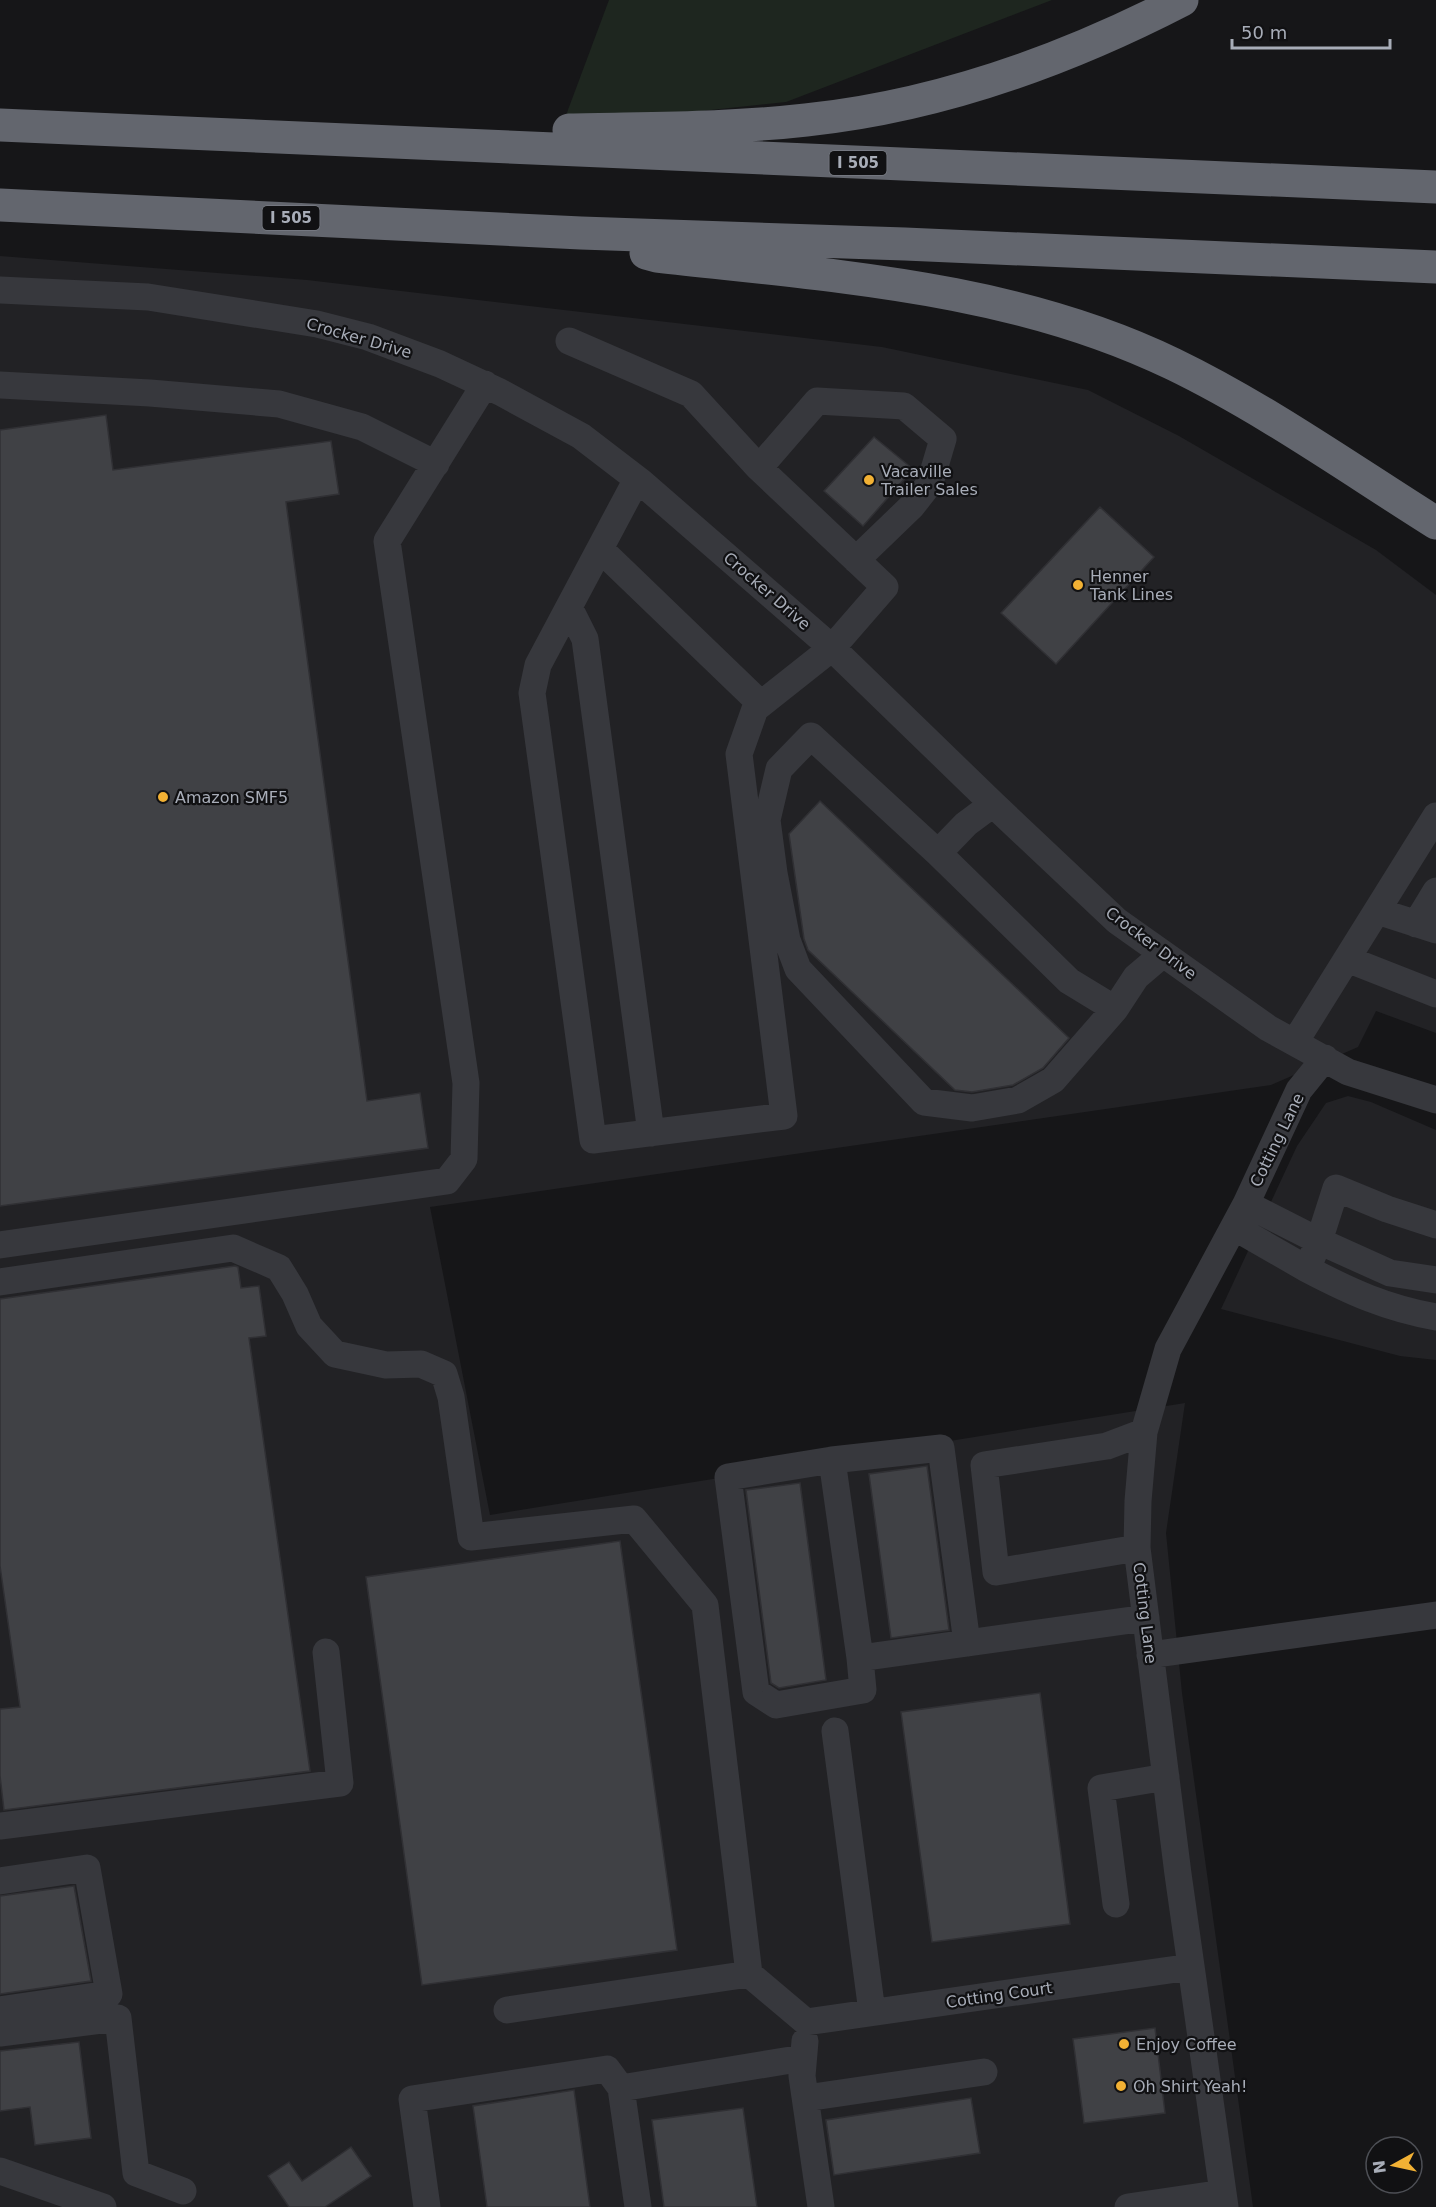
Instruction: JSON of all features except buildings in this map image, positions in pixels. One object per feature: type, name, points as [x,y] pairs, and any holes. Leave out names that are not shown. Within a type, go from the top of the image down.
[{"type":"highway","points":[[281,137],[737,126],[807,120],[874,110],[940,96],[1018,73],[1085,47],[1182,0]]},
{"type":"highway","name":"I 505","points":[[0,126],[1436,187]]},
{"type":"highway","name":"I 505","points":[[0,205],[581,233],[917,244],[1436,267]]},
{"type":"highway","points":[[581,233],[657,256],[893,283],[966,295],[1035,313],[1106,336],[1171,363],[1230,394],[1436,523]]},
{"type":"street","name":"Crocker Drive","points":[[0,290],[148,297],[317,324],[368,337],[440,363],[485,384],[581,436],[637,479],[832,648],[1117,921],[1268,1028],[1348,1072],[1436,1100]]},
{"type":"street","points":[[570,341],[691,394],[759,468],[885,586],[832,648],[755,709],[739,754],[784,1116],[593,1140],[532,693],[538,665],[637,479]]},
{"type":"street","points":[[0,1245],[447,1181],[464,1159],[466,1083],[387,541],[485,384]]},
{"type":"street","points":[[0,385],[150,393],[279,405],[362,427],[436,464]]},
{"type":"street","points":[[759,468],[817,401],[904,406],[943,439],[930,483],[912,506],[856,560]]},
{"type":"street","points":[[600,549],[760,704]]},
{"type":"street","points":[[569,607],[585,639],[651,1133]]},
{"type":"street","points":[[1115,1009],[1069,981],[938,853],[811,736],[779,769],[767,820],[774,873],[787,940],[798,969],[924,1102],[972,1108],[1018,1100],[1053,1080],[1115,1009],[1136,978],[1163,954]]},
{"type":"street","points":[[938,853],[966,824],[993,804]]},
{"type":"street","points":[[1295,1042],[1436,816]]},
{"type":"street","points":[[1377,910],[1426,927],[1436,891]]},
{"type":"street","points":[[1347,959],[1436,994]]},
{"type":"street","name":"Cotting Lane","points":[[1224,2200],[1191,1967],[1137,1548],[1138,1501],[1144,1432],[1168,1349],[1246,1204],[1299,1090],[1324,1058]]},
{"type":"street","points":[[1307,1269],[1319,1241],[1336,1188],[1387,1209],[1436,1225]]},
{"type":"street","points":[[1246,1204],[1319,1241],[1390,1273],[1436,1280]]},
{"type":"street","points":[[1234,1227],[1359,1296],[1410,1313],[1436,1317]]},
{"type":"street","points":[[0,1281],[233,1248],[279,1268],[295,1294],[309,1326],[335,1354],[386,1365],[421,1364],[444,1374],[451,1397],[471,1537],[634,1519],[705,1605],[749,1974],[806,2022],[802,2076],[821,2207]]},
{"type":"street","points":[[1137,1548],[996,1572],[984,1465],[1107,1446],[1144,1432]]},
{"type":"street","points":[[832,1460],[863,1690],[776,1705],[756,1692],[728,1477],[832,1460],[941,1448],[967,1643]]},
{"type":"street","points":[[1150,1655],[1436,1615]]},
{"type":"street","points":[[860,1658],[1146,1618]]},
{"type":"street","points":[[0,1826],[340,1783],[326,1652]]},
{"type":"street","points":[[835,1731],[872,2012]]},
{"type":"street","points":[[1116,1904],[1101,1788],[1166,1777]]},
{"type":"street","points":[[0,1881],[87,1868],[109,1994],[0,2010]]},
{"type":"street","name":"Cotting Court","points":[[806,2022],[1191,1967]]},
{"type":"street","points":[[507,2010],[749,1974]]},
{"type":"street","points":[[0,2032],[118,2018],[136,2173],[183,2192]]},
{"type":"street","points":[[621,2088],[803,2058]]},
{"type":"street","points":[[427,2207],[412,2098],[607,2069],[621,2088],[638,2207]]},
{"type":"street","points":[[806,2098],[984,2072]]},
{"type":"street","points":[[0,2171],[103,2207]]},
{"type":"street","points":[[1134,2206],[1224,2200]]},
{"type":"shaded area","points":[[609,0],[1052,0],[786,102],[562,126]]},
{"type":"shaded area","points":[[0,256],[307,280],[882,347],[1088,390],[1179,436],[1376,550],[1436,595],[1436,1033],[1376,1011],[1358,1047],[1271,1085],[430,1207],[490,1515],[1185,1403],[1166,1533],[1182,1693],[1253,2207],[0,2207]]},
{"type":"shaded area","points":[[1348,1096],[1371,1102],[1436,1130],[1436,1360],[1400,1356],[1221,1309],[1297,1146],[1326,1103]]},
{"type":"place","name":"Vacaville Trailer Sales","points":[[869,480]]},
{"type":"place","name":"Henner Tank Lines","points":[[1078,585]]},
{"type":"place","name":"Amazon SMF5","points":[[163,797]]},
{"type":"place","name":"Enjoy Coffee","points":[[1124,2044]]},
{"type":"place","name":"Oh Shirt Yeah!","points":[[1121,2086]]}]
